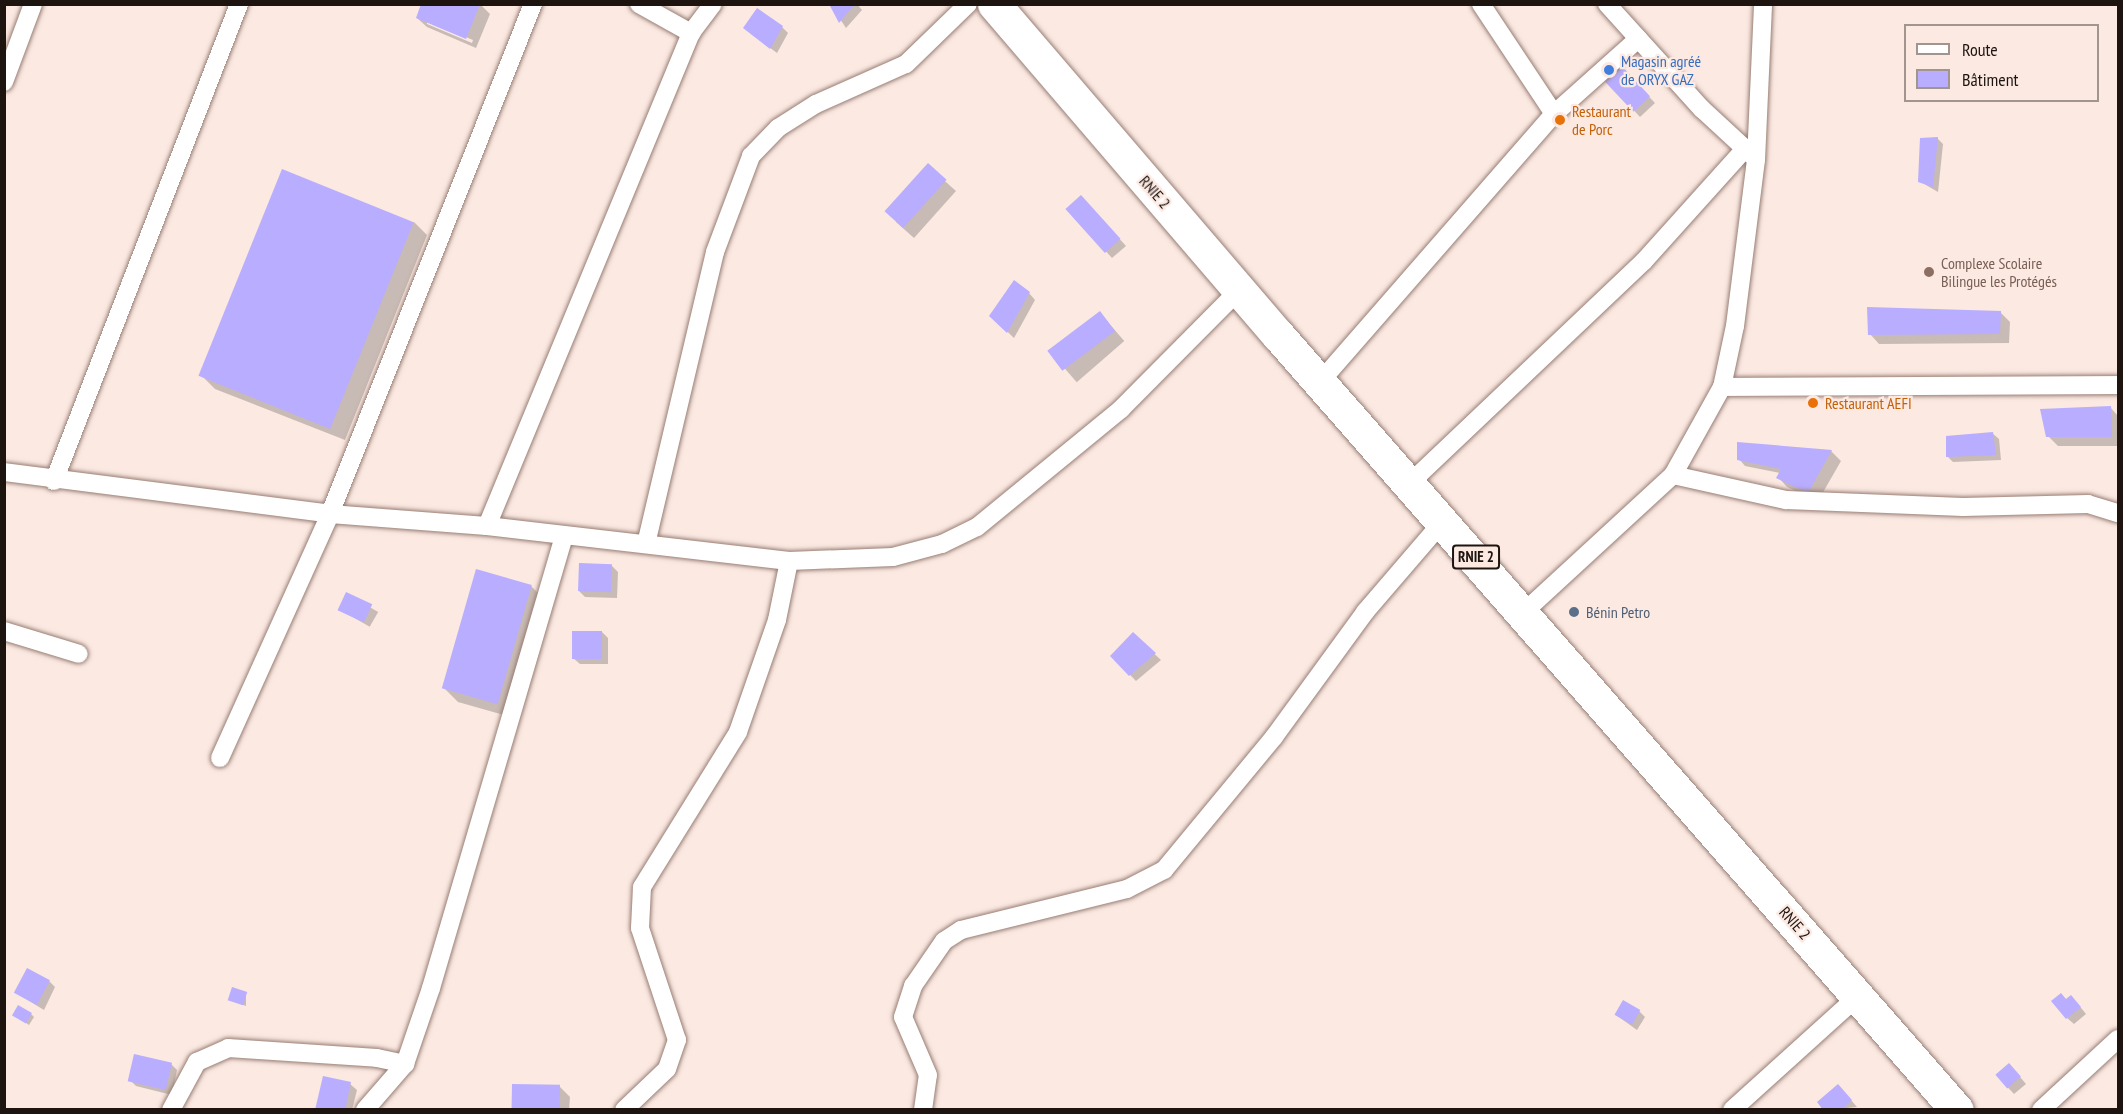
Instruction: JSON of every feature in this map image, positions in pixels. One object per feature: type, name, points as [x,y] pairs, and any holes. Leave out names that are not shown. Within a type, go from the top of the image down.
[{"type":"highway","name":"RNIE 2","points":[[994,4],[1239,290],[1444,520],[1957,1110]]},
{"type":"street","points":[[4,82],[33,4]]},
{"type":"street","points":[[54,481],[239,4]]},
{"type":"street","points":[[220,758],[330,514],[533,4]]},
{"type":"street","points":[[639,4],[691,33]]},
{"type":"street","points":[[487,526],[691,33],[713,4]]},
{"type":"street","points":[[646,544],[715,252],[752,156],[778,128],[816,104],[906,64],[968,4]]},
{"type":"street","points":[[1481,4],[1554,114]]},
{"type":"street","points":[[1607,4],[1750,154]]},
{"type":"street","points":[[1524,612],[1674,475],[1722,387],[1735,326],[1762,4]]},
{"type":"street","points":[[1320,382],[1554,114],[1638,39]]},
{"type":"street","points":[[1410,483],[1644,261],[1750,154]]},
{"type":"street","points":[[4,472],[54,481],[330,514],[487,526],[564,537],[789,561],[893,557],[942,544],[977,527],[1121,409],[1239,290]]},
{"type":"street","points":[[1722,387],[2118,385]]},
{"type":"street","points":[[1674,475],[1786,500],[1963,507],[2088,504],[2118,513]]},
{"type":"street","points":[[924,1110],[928,1075],[903,1017],[913,986],[944,941],[961,930],[1127,889],[1164,870],[1274,737],[1365,612],[1444,520]]},
{"type":"street","points":[[365,1110],[405,1064],[431,988],[564,537]]},
{"type":"street","points":[[624,1110],[667,1069],[677,1040],[640,928],[642,887],[738,732],[777,620],[789,561]]},
{"type":"street","points":[[4,631],[79,654]]},
{"type":"street","points":[[1732,1110],[1858,996]]},
{"type":"street","points":[[2041,1110],[2118,1039]]},
{"type":"street","points":[[171,1110],[197,1062],[228,1048],[377,1058],[405,1064]]},
{"type":"building","points":[[421,4],[480,4],[466,39],[416,18]]},
{"type":"building","points":[[829,4],[855,4],[839,23]]},
{"type":"building","points":[[757,8],[783,26],[770,49],[743,28]]},
{"type":"building","points":[[1620,64],[1650,96],[1633,112],[1603,80]]},
{"type":"building","points":[[1938,137],[1933,187],[1918,182],[1920,138]]},
{"type":"building","points":[[928,163],[947,180],[903,228],[885,211]]},
{"type":"building","points":[[282,169],[414,222],[330,429],[198,376]]},
{"type":"building","points":[[1081,195],[1120,239],[1105,253],[1065,209]]},
{"type":"building","points":[[1014,280],[1030,292],[1007,333],[989,316]]},
{"type":"building","points":[[1867,307],[2001,311],[2000,334],[1868,335]]},
{"type":"building","points":[[1100,311],[1115,331],[1062,371],[1047,351]]},
{"type":"building","points":[[2111,406],[2112,437],[2046,437],[2040,409]]},
{"type":"building","points":[[1993,432],[1996,455],[1946,457],[1946,436]]},
{"type":"building","points":[[1737,442],[1832,450],[1808,493],[1776,478],[1781,469],[1737,460]]},
{"type":"building","points":[[579,563],[612,564],[611,592],[578,591]]},
{"type":"building","points":[[476,569],[532,585],[498,704],[442,688]]},
{"type":"building","points":[[346,592],[372,604],[364,622],[338,610]]},
{"type":"building","points":[[572,631],[602,631],[602,659],[572,659]]},
{"type":"building","points":[[1133,632],[1156,653],[1129,676],[1110,656]]},
{"type":"building","points":[[27,968],[50,980],[37,1005],[14,993]]},
{"type":"building","points":[[232,987],[247,992],[243,1005],[228,1000]]},
{"type":"building","points":[[2061,993],[2066,999],[2071,995],[2081,1007],[2066,1019],[2051,1001]]},
{"type":"building","points":[[1623,1000],[1640,1010],[1632,1025],[1614,1015]]},
{"type":"building","points":[[18,1005],[32,1013],[26,1023],[12,1015]]},
{"type":"building","points":[[134,1054],[172,1063],[166,1090],[128,1081]]},
{"type":"building","points":[[2009,1063],[2021,1077],[2007,1088],[1995,1075]]},
{"type":"building","points":[[323,1076],[351,1082],[345,1110],[315,1110]]},
{"type":"building","points":[[512,1084],[560,1085],[560,1110],[512,1110]]},
{"type":"building","points":[[1838,1084],[1852,1100],[1841,1110],[1823,1110],[1817,1102]]},
{"type":"place","name":"Magasin agréé de ORYX GAZ","points":[[1609,70]]},
{"type":"place","name":"Restaurant de Porc","points":[[1560,120]]},
{"type":"place","name":"Complexe Scolaire Bilingue les Protégés","points":[[1929,272]]},
{"type":"place","name":"Restaurant AEFI","points":[[1813,403]]},
{"type":"place","name":"Bénin Petro","points":[[1574,612]]}]
